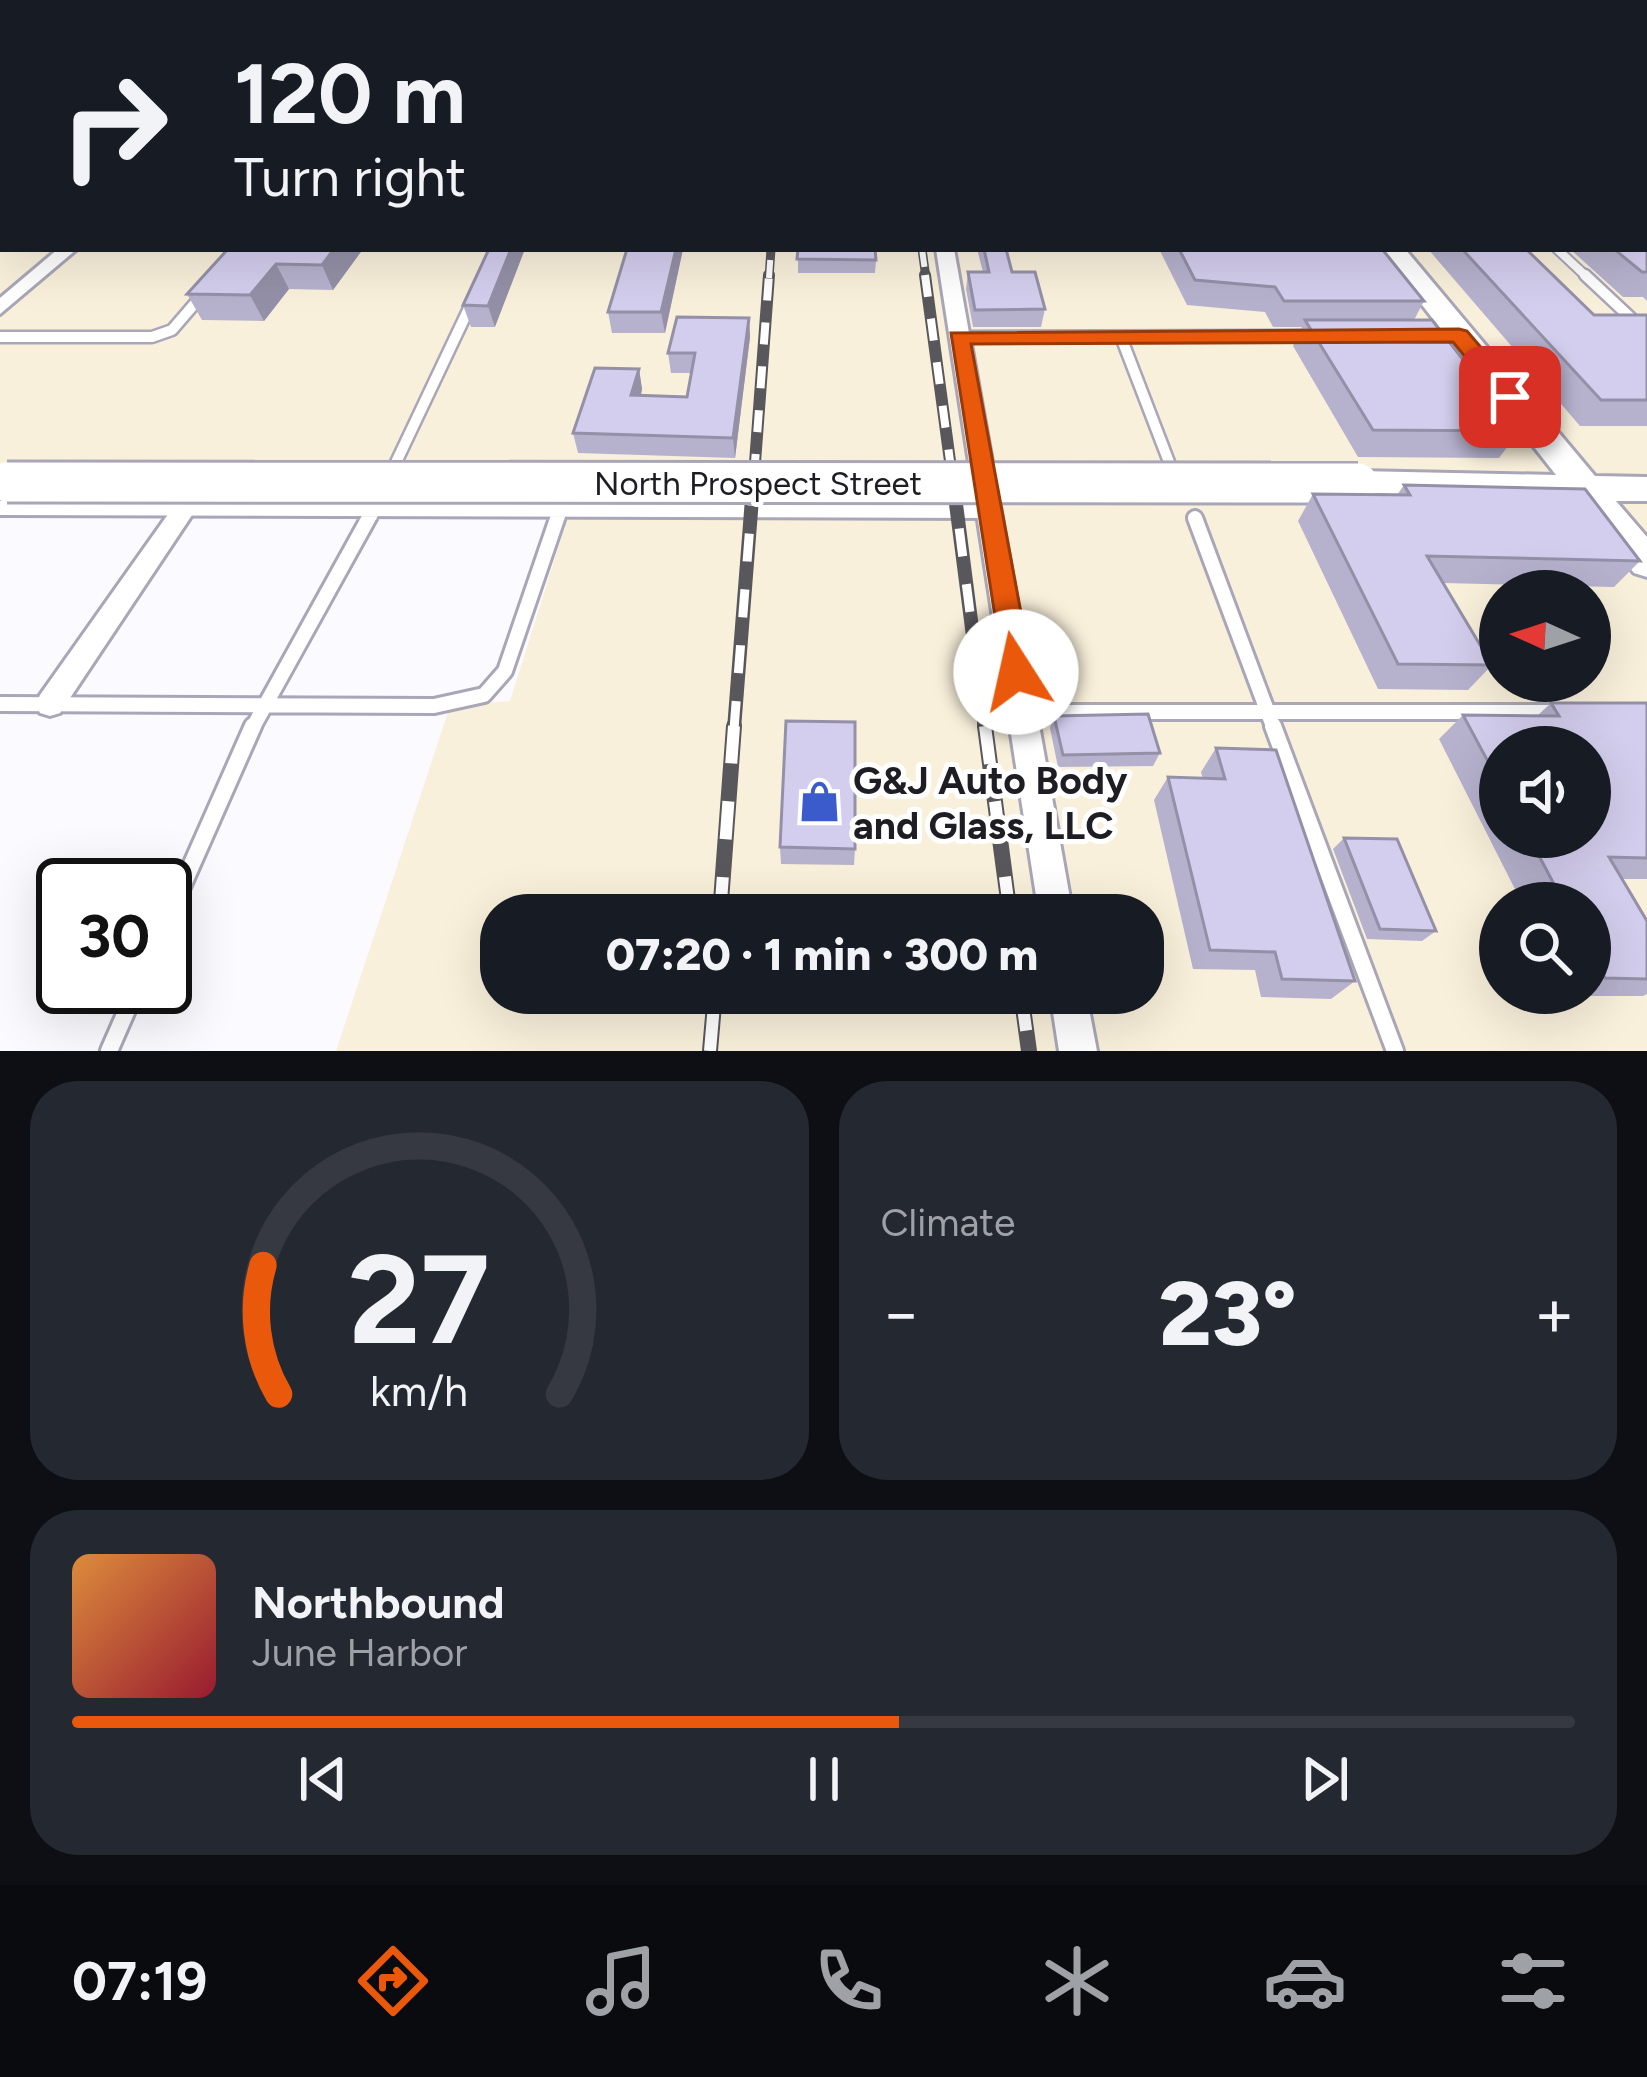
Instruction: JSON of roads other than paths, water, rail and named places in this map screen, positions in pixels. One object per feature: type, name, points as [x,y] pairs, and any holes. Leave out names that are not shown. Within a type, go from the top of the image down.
[{"type":"main road","points":[[1393,252],[1448,336],[1587,489],[1647,563]]},
{"type":"main road","name":"North Prospect Street","points":[[2,491],[1358,483],[1647,489]]},
{"type":"street","points":[[0,308],[65,252]]},
{"type":"street","points":[[945,252],[1053,894]]},
{"type":"street","points":[[50,704],[184,509]]},
{"type":"street","points":[[1072,1014],[1078,1051]]},
{"type":"lane","points":[[1560,252],[1647,332]]},
{"type":"lane","points":[[0,338],[152,337],[172,330],[211,284]]},
{"type":"lane","points":[[192,864],[263,704],[374,508],[476,292]]},
{"type":"lane","points":[[959,337],[1324,336]]},
{"type":"lane","points":[[1121,337],[1169,462]]},
{"type":"lane","points":[[2,491],[184,509],[988,511]]},
{"type":"lane","points":[[0,704],[434,706],[484,695],[505,671],[560,511]]},
{"type":"lane","points":[[1195,518],[1394,1051]]},
{"type":"lane","points":[[1023,712],[1576,712]]},
{"type":"lane","points":[[109,1051],[125,1014]]},
{"type":"railway","points":[[769,278],[771,252]]},
{"type":"railway","points":[[922,252],[926,278]]},
{"type":"railway","points":[[754,476],[769,275]]},
{"type":"railway","points":[[925,275],[952,476]]},
{"type":"railway","points":[[734,729],[754,473]]},
{"type":"railway","points":[[952,473],[985,729]]},
{"type":"railway","points":[[722,894],[734,726]]},
{"type":"railway","points":[[985,726],[1007,894]]},
{"type":"railway","points":[[710,1051],[713,1014]]},
{"type":"railway","points":[[1024,1014],[1029,1051]]},
{"type":"place","name":"G&J Auto Body and Glass, LLC","points":[[819,802]]}]
